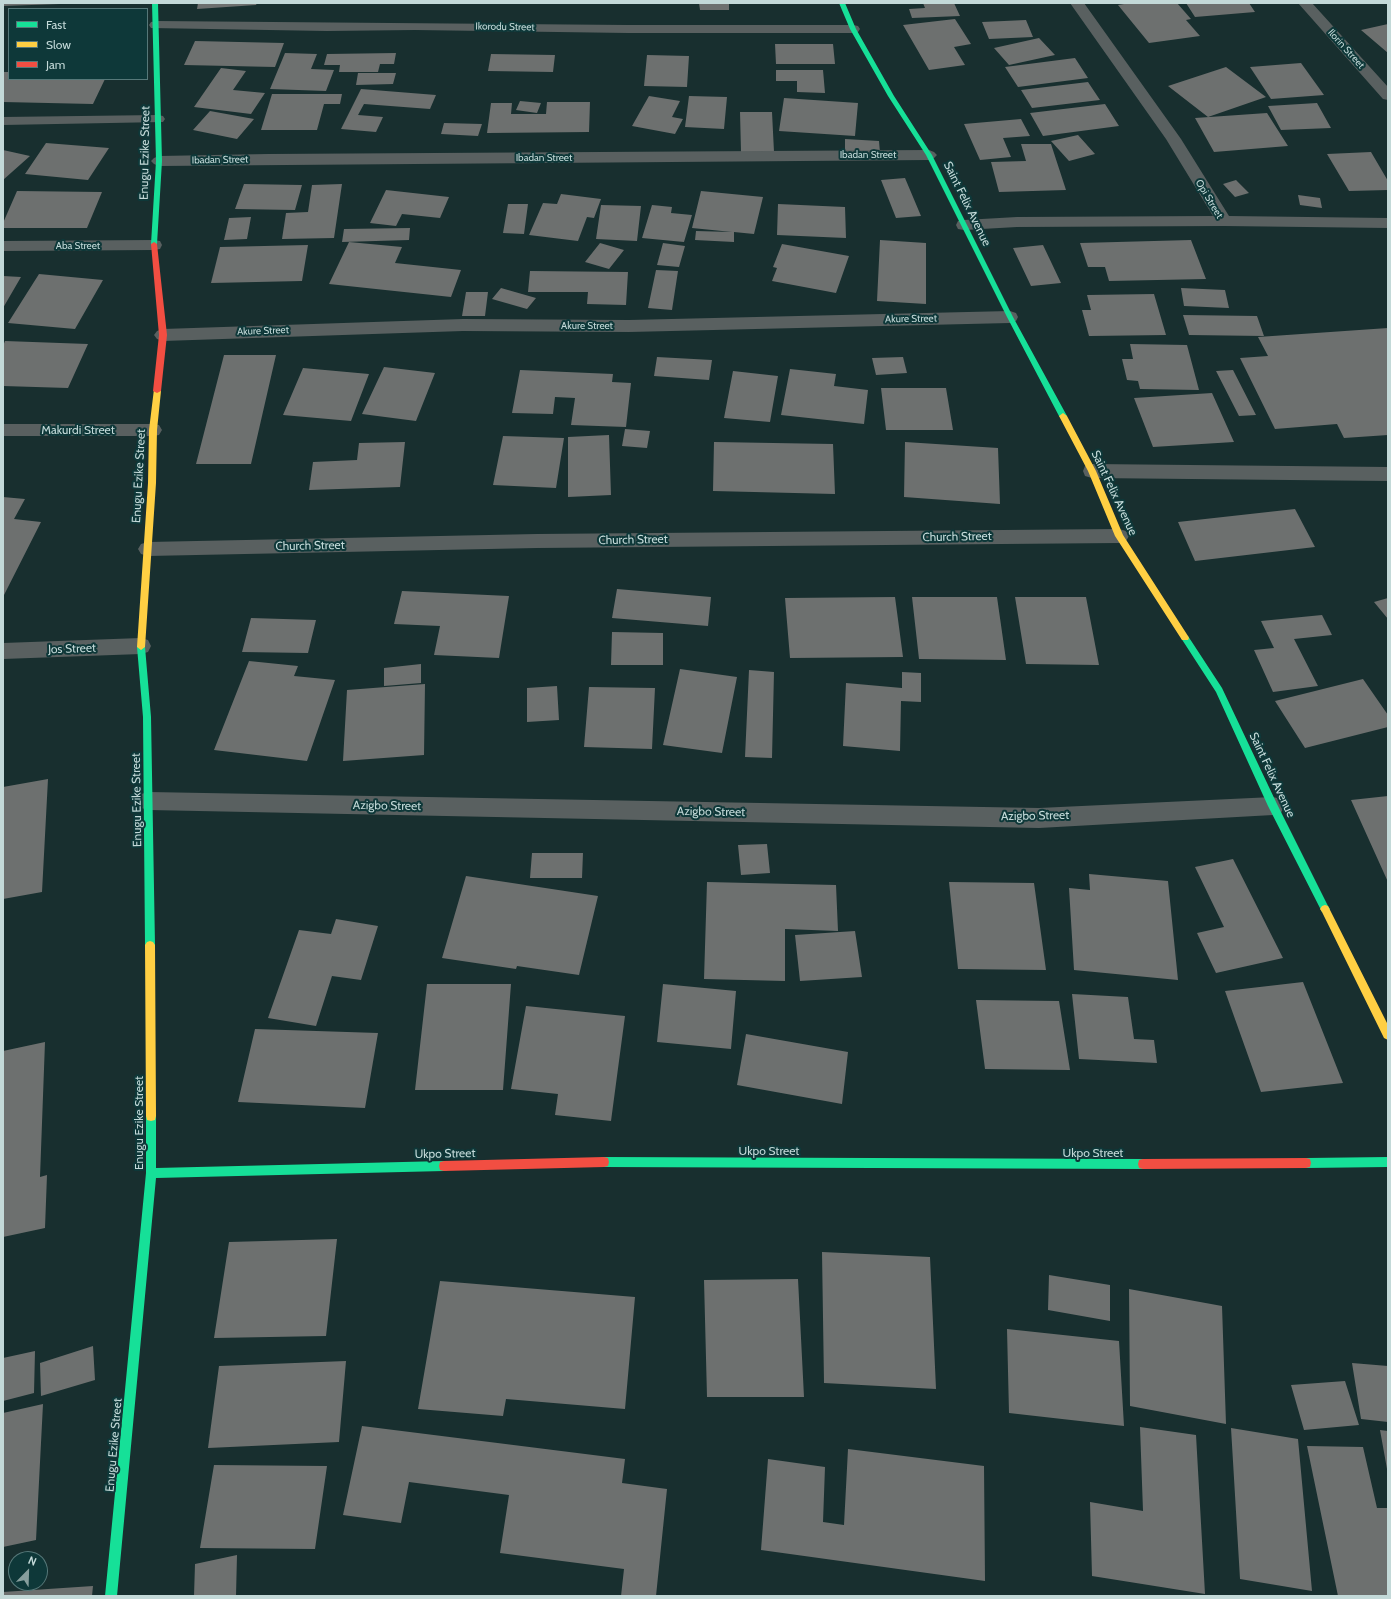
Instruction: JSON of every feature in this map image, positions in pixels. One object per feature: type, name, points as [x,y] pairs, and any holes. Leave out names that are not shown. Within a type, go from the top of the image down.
[{"type":"street","name":"Enugu Ezike Street","points":[[111,1596],[151,1173],[150,801],[147,717],[141,646],[148,549],[153,430],[163,335],[154,245],[159,161],[155,3]]},
{"type":"street","name":"Saint Felix Avenue","points":[[842,3],[853,29],[891,96],[929,155],[1010,317],[1092,471],[1119,536],[1219,690],[1273,806],[1388,1035]]},
{"type":"street","name":"Opi Street","points":[[1077,3],[1173,139],[1224,221]]},
{"type":"street","name":"Ilorin Street","points":[[1305,3],[1388,96]]},
{"type":"street","name":"Ikorodu Street","points":[[156,25],[853,29]]},
{"type":"street","points":[[3,122],[158,119]]},
{"type":"street","name":"Ibadan Street","points":[[159,161],[929,155]]},
{"type":"street","name":"Opi Street","points":[[964,226],[1017,222],[1224,221]]},
{"type":"street","points":[[1224,221],[1388,223]]},
{"type":"street","name":"Aba Street","points":[[3,246],[154,245]]},
{"type":"street","name":"Akure Street","points":[[163,335],[463,325],[629,326],[1010,317]]},
{"type":"street","name":"Makurdi Street","points":[[3,430],[153,430]]},
{"type":"street","points":[[1092,471],[1388,474]]},
{"type":"street","name":"Church Street","points":[[148,549],[537,541],[1119,536]]},
{"type":"street","name":"Jos Street","points":[[3,651],[141,646]]},
{"type":"street","name":"Azigbo Street","points":[[150,801],[1039,818],[1273,806]]},
{"type":"street","name":"Ukpo Street","points":[[151,1173],[586,1162],[1072,1165],[1388,1162]]},
{"type":"building","points":[[3,3],[60,3],[60,4],[3,6]]},
{"type":"building","points":[[198,3],[257,3],[256,5],[197,9]]},
{"type":"building","points":[[699,3],[729,3],[729,10],[700,10]]},
{"type":"building","points":[[923,3],[954,3],[960,16],[912,18],[909,9],[925,8]]},
{"type":"building","points":[[1130,3],[1177,3],[1191,19],[1186,20],[1200,36],[1149,43],[1118,5]]},
{"type":"building","points":[[1186,3],[1249,3],[1255,12],[1195,17]]},
{"type":"building","points":[[955,19],[971,44],[954,47],[965,65],[929,70],[903,25]]},
{"type":"building","points":[[1026,20],[1033,37],[989,39],[982,22]]},
{"type":"building","points":[[1388,24],[1388,53],[1361,30]]},
{"type":"building","points":[[1039,38],[1055,55],[1009,65],[994,48]]},
{"type":"building","points":[[195,41],[284,43],[275,67],[184,65]]},
{"type":"building","points":[[775,44],[833,44],[835,64],[776,64]]},
{"type":"building","points":[[285,53],[317,54],[311,69],[334,70],[326,91],[270,89]]},
{"type":"building","points":[[396,53],[394,64],[380,64],[378,72],[339,72],[340,65],[324,65],[327,54]]},
{"type":"building","points":[[491,54],[555,55],[553,72],[488,71]]},
{"type":"building","points":[[647,55],[689,56],[687,87],[644,86]]},
{"type":"building","points":[[1075,58],[1088,78],[1018,87],[1005,67]]},
{"type":"building","points":[[1301,63],[1324,95],[1271,99],[1250,67]]},
{"type":"building","points":[[1226,67],[1266,97],[1208,117],[1168,86]]},
{"type":"building","points":[[221,68],[246,71],[233,90],[265,93],[251,114],[194,107]]},
{"type":"building","points":[[776,70],[823,70],[825,93],[797,92],[797,81],[776,81]]},
{"type":"building","points":[[3,72],[8,72],[8,80],[105,80],[93,104],[3,102]]},
{"type":"building","points":[[358,73],[396,73],[393,84],[356,85]]},
{"type":"building","points":[[1088,82],[1100,100],[1032,108],[1021,90]]},
{"type":"building","points":[[361,89],[436,95],[430,109],[364,104],[358,115],[383,117],[376,132],[341,129]]},
{"type":"building","points":[[272,94],[342,94],[340,104],[324,104],[317,130],[261,130]]},
{"type":"building","points":[[649,96],[680,101],[672,117],[683,119],[675,134],[632,126]]},
{"type":"building","points":[[689,96],[727,97],[724,129],[685,127]]},
{"type":"building","points":[[784,98],[858,103],[855,136],[779,131]]},
{"type":"building","points":[[520,101],[541,103],[537,113],[516,110]]},
{"type":"building","points":[[547,102],[590,102],[589,132],[487,133],[491,103],[512,103],[511,114],[546,114]]},
{"type":"building","points":[[1317,103],[1331,128],[1281,130],[1268,106]]},
{"type":"building","points":[[1105,104],[1119,126],[1043,136],[1030,113]]},
{"type":"building","points":[[210,111],[254,119],[237,139],[193,130]]},
{"type":"building","points":[[740,112],[772,112],[774,152],[741,152]]},
{"type":"building","points":[[1267,113],[1288,146],[1214,152],[1195,118]]},
{"type":"building","points":[[1021,119],[1030,136],[1003,138],[1011,157],[980,160],[964,124]]},
{"type":"building","points":[[444,123],[482,124],[478,136],[441,134]]},
{"type":"building","points":[[1078,135],[1095,154],[1069,161],[1051,141]]},
{"type":"building","points":[[845,139],[879,141],[880,153],[845,151]]},
{"type":"building","points":[[46,143],[109,148],[88,180],[25,174]]},
{"type":"building","points":[[1021,144],[1051,144],[1066,190],[999,192],[991,162],[1026,161]]},
{"type":"building","points":[[3,150],[30,156],[3,180]]},
{"type":"building","points":[[1371,152],[1388,181],[1388,190],[1349,191],[1327,154]]},
{"type":"building","points":[[905,178],[921,216],[896,218],[881,180]]},
{"type":"building","points":[[1236,180],[1249,193],[1235,197],[1223,184]]},
{"type":"building","points":[[244,184],[302,185],[295,210],[235,209]]},
{"type":"building","points":[[342,184],[334,238],[282,239],[286,213],[308,212],[312,185]]},
{"type":"building","points":[[386,190],[449,197],[440,218],[402,214],[396,226],[370,223]]},
{"type":"building","points":[[17,191],[102,192],[87,228],[3,228],[3,223]]},
{"type":"building","points":[[701,191],[763,197],[754,234],[734,232],[734,242],[695,240],[696,231],[732,232],[692,228]]},
{"type":"building","points":[[561,194],[601,199],[594,218],[587,217],[578,241],[529,235],[543,203],[557,204]]},
{"type":"building","points":[[1298,195],[1320,198],[1322,208],[1300,205]]},
{"type":"building","points":[[508,204],[528,204],[524,234],[503,233]]},
{"type":"building","points":[[778,204],[845,207],[846,238],[777,235]]},
{"type":"building","points":[[601,205],[641,206],[637,241],[596,239]]},
{"type":"building","points":[[652,205],[672,207],[671,213],[692,215],[684,242],[642,238]]},
{"type":"building","points":[[251,217],[247,239],[224,240],[229,218]]},
{"type":"building","points":[[410,228],[409,240],[342,242],[344,229]]},
{"type":"building","points":[[880,240],[926,243],[926,304],[877,301]]},
{"type":"building","points":[[1191,240],[1206,279],[1109,281],[1105,267],[1088,267],[1080,243]]},
{"type":"building","points":[[349,242],[402,247],[395,263],[461,270],[451,297],[329,284]]},
{"type":"building","points":[[600,243],[624,250],[609,269],[585,262]]},
{"type":"building","points":[[663,243],[685,246],[679,267],[657,265]]},
{"type":"building","points":[[782,244],[849,256],[836,293],[772,281],[777,268],[773,267]]},
{"type":"building","points":[[308,245],[302,281],[211,283],[220,247]]},
{"type":"building","points":[[1043,245],[1061,283],[1031,286],[1013,248]]},
{"type":"building","points":[[656,270],[678,271],[672,310],[648,308]]},
{"type":"building","points":[[530,271],[628,272],[626,305],[587,304],[588,292],[528,292]]},
{"type":"building","points":[[39,274],[103,280],[75,329],[8,323]]},
{"type":"building","points":[[3,276],[21,277],[3,308]]},
{"type":"building","points":[[501,288],[536,298],[527,309],[492,299]]},
{"type":"building","points":[[1181,288],[1225,290],[1229,308],[1184,306]]},
{"type":"building","points":[[466,292],[488,292],[485,316],[462,316]]},
{"type":"building","points":[[1154,294],[1166,335],[1089,336],[1082,310],[1091,310],[1087,295]]},
{"type":"building","points":[[1183,315],[1257,316],[1264,336],[1189,335]]},
{"type":"building","points":[[1388,328],[1388,435],[1344,438],[1337,424],[1275,429],[1240,358],[1268,356],[1258,337]]},
{"type":"building","points":[[5,341],[88,344],[68,388],[3,386],[3,346]]},
{"type":"building","points":[[1130,344],[1187,345],[1199,390],[1140,389],[1138,381],[1127,380],[1122,359],[1133,359]]},
{"type":"building","points":[[224,355],[276,355],[251,464],[196,464]]},
{"type":"building","points":[[657,357],[712,360],[709,380],[654,376]]},
{"type":"building","points":[[903,357],[907,373],[876,375],[872,358]]},
{"type":"building","points":[[384,367],[435,373],[416,421],[362,414]]},
{"type":"building","points":[[303,368],[369,374],[351,421],[283,415]]},
{"type":"building","points":[[790,369],[836,374],[834,386],[868,390],[864,424],[781,415]]},
{"type":"building","points":[[520,370],[613,374],[612,382],[631,383],[626,427],[571,425],[575,398],[555,397],[553,414],[512,413]]},
{"type":"building","points":[[1233,370],[1256,415],[1239,416],[1216,371]]},
{"type":"building","points":[[733,371],[778,376],[770,422],[724,418]]},
{"type":"building","points":[[881,388],[946,388],[953,430],[886,430]]},
{"type":"building","points":[[1212,393],[1234,442],[1153,447],[1134,398]]},
{"type":"building","points":[[625,429],[650,431],[647,448],[622,446]]},
{"type":"building","points":[[609,435],[611,495],[568,497],[568,437]]},
{"type":"building","points":[[503,436],[564,438],[556,488],[493,485]]},
{"type":"building","points":[[405,442],[400,487],[309,490],[313,462],[357,460],[359,443]]},
{"type":"building","points":[[714,442],[833,444],[835,494],[713,491]]},
{"type":"building","points":[[905,442],[998,448],[1000,504],[904,497]]},
{"type":"building","points":[[3,497],[25,499],[14,519],[41,522],[3,597]]},
{"type":"building","points":[[1295,509],[1315,547],[1195,561],[1178,522]]},
{"type":"building","points":[[617,589],[711,597],[708,626],[612,618]]},
{"type":"building","points":[[402,591],[509,596],[499,658],[434,655],[440,626],[394,624]]},
{"type":"building","points":[[895,597],[903,657],[790,658],[785,598]]},
{"type":"building","points":[[912,597],[997,597],[1006,660],[919,659]]},
{"type":"building","points":[[1015,597],[1086,597],[1099,665],[1026,664]]},
{"type":"building","points":[[1388,598],[1388,619],[1374,602]]},
{"type":"building","points":[[1322,615],[1332,635],[1294,639],[1318,686],[1273,692],[1254,650],[1274,648],[1261,621]]},
{"type":"building","points":[[251,618],[316,620],[308,653],[242,652]]},
{"type":"building","points":[[612,632],[663,633],[663,665],[611,665]]},
{"type":"building","points":[[249,661],[298,666],[294,676],[335,680],[307,761],[214,750]]},
{"type":"building","points":[[421,664],[421,683],[384,686],[384,668]]},
{"type":"building","points":[[680,669],[737,677],[722,753],[663,745]]},
{"type":"building","points":[[749,670],[774,672],[772,758],[745,757]]},
{"type":"building","points":[[902,672],[921,673],[921,702],[901,701],[900,751],[843,746],[846,683],[902,688]]},
{"type":"building","points":[[1363,679],[1388,715],[1388,727],[1305,748],[1275,701]]},
{"type":"building","points":[[425,684],[424,755],[343,761],[347,690]]},
{"type":"building","points":[[557,686],[559,720],[527,722],[527,688]]},
{"type":"building","points":[[589,687],[655,688],[652,749],[584,747]]},
{"type":"building","points":[[48,779],[42,892],[3,899],[3,787]]},
{"type":"building","points":[[1388,796],[1388,882],[1351,800]]},
{"type":"building","points":[[767,844],[770,873],[741,875],[738,845]]},
{"type":"building","points":[[532,853],[583,853],[582,878],[530,878]]},
{"type":"building","points":[[1233,859],[1283,958],[1216,973],[1197,933],[1224,927],[1195,867]]},
{"type":"building","points":[[1089,874],[1168,881],[1178,980],[1074,970],[1069,888],[1090,890]]},
{"type":"building","points":[[466,876],[598,896],[579,975],[517,966],[516,969],[442,958]]},
{"type":"building","points":[[707,882],[836,885],[838,931],[785,929],[785,981],[704,979]]},
{"type":"building","points":[[949,882],[1034,883],[1046,970],[958,969]]},
{"type":"building","points":[[336,919],[378,926],[361,980],[332,976],[316,1026],[268,1018],[299,930],[331,934]]},
{"type":"building","points":[[855,931],[862,977],[800,981],[795,935]]},
{"type":"building","points":[[1303,982],[1343,1083],[1261,1092],[1225,991]]},
{"type":"building","points":[[427,984],[511,984],[503,1090],[415,1090]]},
{"type":"building","points":[[663,984],[736,991],[731,1049],[657,1042]]},
{"type":"building","points":[[1072,994],[1128,997],[1134,1039],[1154,1040],[1157,1063],[1079,1059]]},
{"type":"building","points":[[976,1000],[1059,1001],[1070,1070],[985,1069]]},
{"type":"building","points":[[526,1006],[625,1016],[611,1121],[555,1115],[558,1094],[511,1089]]},
{"type":"building","points":[[255,1029],[378,1033],[365,1108],[238,1102]]},
{"type":"building","points":[[746,1034],[848,1052],[842,1104],[737,1085]]},
{"type":"building","points":[[45,1042],[40,1177],[47,1175],[45,1228],[3,1237],[3,1051]]},
{"type":"building","points":[[337,1239],[326,1336],[214,1338],[229,1242]]},
{"type":"building","points":[[822,1252],[930,1257],[936,1389],[824,1383]]},
{"type":"building","points":[[1049,1275],[1110,1285],[1110,1321],[1048,1310]]},
{"type":"building","points":[[798,1279],[804,1397],[707,1397],[704,1280]]},
{"type":"building","points":[[440,1281],[635,1297],[625,1409],[506,1399],[503,1416],[418,1409]]},
{"type":"building","points":[[1129,1289],[1222,1306],[1226,1424],[1130,1406]]},
{"type":"building","points":[[1007,1329],[1119,1341],[1124,1426],[1009,1413]]},
{"type":"building","points":[[93,1346],[95,1380],[41,1396],[40,1363]]},
{"type":"building","points":[[35,1351],[34,1393],[3,1401],[3,1358]]},
{"type":"building","points":[[346,1361],[339,1442],[208,1448],[219,1366]]},
{"type":"building","points":[[1352,1363],[1388,1366],[1388,1422],[1361,1419]]},
{"type":"building","points":[[1345,1381],[1359,1425],[1304,1430],[1291,1385]]},
{"type":"building","points":[[43,1404],[36,1540],[3,1547],[3,1413]]},
{"type":"building","points":[[362,1426],[625,1459],[622,1483],[667,1489],[656,1596],[621,1596],[624,1569],[500,1553],[509,1495],[409,1482],[401,1523],[343,1515]]},
{"type":"building","points":[[1140,1427],[1196,1435],[1205,1594],[1092,1576],[1090,1502],[1143,1511]]},
{"type":"building","points":[[1231,1428],[1298,1439],[1312,1591],[1240,1579]]},
{"type":"building","points":[[1380,1430],[1388,1431],[1388,1469],[1387,1469]]},
{"type":"building","points":[[1307,1446],[1363,1447],[1377,1508],[1388,1508],[1388,1596],[1338,1596]]},
{"type":"building","points":[[848,1449],[984,1466],[985,1581],[761,1550],[768,1459],[825,1467],[823,1522],[844,1525]]},
{"type":"building","points":[[214,1465],[327,1466],[315,1549],[200,1548]]},
{"type":"building","points":[[237,1555],[236,1596],[194,1596],[195,1564]]},
{"type":"building","points":[[93,1586],[92,1596],[3,1596],[3,1592],[48,1591],[48,1589]]},
{"type":"traffic: fast","points":[[154,244],[159,161],[155,3]]},
{"type":"traffic: fast","points":[[842,3],[853,29],[891,96],[929,155],[1010,317],[1063,416]]},
{"type":"traffic: fast","points":[[1185,638],[1219,690],[1273,806],[1325,909]]},
{"type":"traffic: fast","points":[[141,647],[147,717],[150,945]]},
{"type":"traffic: fast","points":[[111,1596],[151,1173],[151,1116]]},
{"type":"traffic: fast","points":[[604,1162],[1143,1164]]},
{"type":"traffic: fast","points":[[1306,1163],[1388,1162]]},
{"type":"traffic: fast","points":[[151,1173],[444,1166]]},
{"type":"traffic: slow","points":[[141,647],[152,483],[153,430],[157,391]]},
{"type":"traffic: slow","points":[[1063,416],[1092,471],[1119,536],[1185,638]]},
{"type":"traffic: slow","points":[[1325,909],[1388,1035]]},
{"type":"traffic: slow","points":[[150,945],[151,1116]]},
{"type":"traffic: jam","points":[[154,244],[163,335],[157,391]]},
{"type":"traffic: jam","points":[[444,1166],[604,1162]]},
{"type":"traffic: jam","points":[[1143,1164],[1306,1163]]}]
